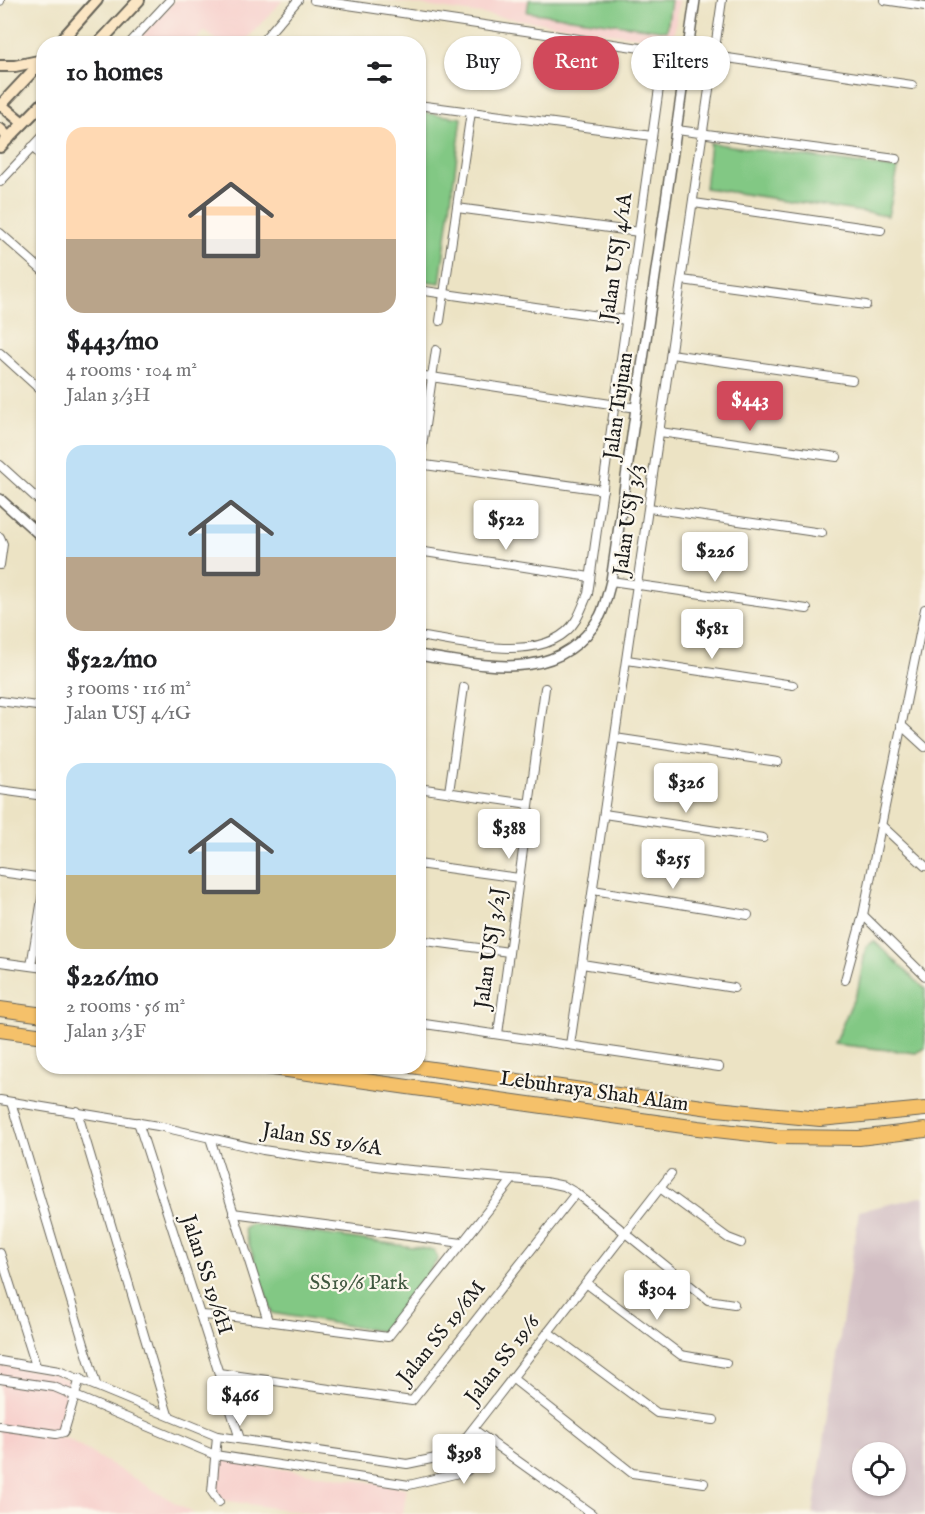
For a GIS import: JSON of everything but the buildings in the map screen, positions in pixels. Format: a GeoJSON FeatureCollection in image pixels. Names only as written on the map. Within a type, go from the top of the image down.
{"type":"FeatureCollection","features":[{"type":"Feature","properties":{"kind":"highway"},"geometry":{"type":"LineString","coordinates":[[0,1009],[36,1014]]}},
{"type":"Feature","properties":{"kind":"highway"},"geometry":{"type":"LineString","coordinates":[[0,1030],[36,1035]]}},
{"type":"Feature","properties":{"kind":"highway","name":"Lebuhraya Shah Alam"},"geometry":{"type":"LineString","coordinates":[[426,1068],[717,1110],[819,1119],[925,1109]]}},
{"type":"Feature","properties":{"kind":"highway","name":"Lebuhraya Shah Alam"},"geometry":{"type":"LineString","coordinates":[[316,1074],[698,1128],[778,1137],[859,1138],[925,1130]]}},
{"type":"Feature","properties":{"kind":"main road"},"geometry":{"type":"LineString","coordinates":[[65,36],[97,0]]}},
{"type":"Feature","properties":{"kind":"main road"},"geometry":{"type":"LineString","coordinates":[[105,36],[139,0]]}},
{"type":"Feature","properties":{"kind":"main road"},"geometry":{"type":"LineString","coordinates":[[0,66],[15,66],[36,62]]}},
{"type":"Feature","properties":{"kind":"main road"},"geometry":{"type":"LineString","coordinates":[[24,123],[0,105],[36,67]]}},
{"type":"Feature","properties":{"kind":"main road"},"geometry":{"type":"LineString","coordinates":[[0,147],[36,110]]}},
{"type":"Feature","properties":{"kind":"main road"},"geometry":{"type":"LineString","coordinates":[[0,129],[9,138]]}},
{"type":"Feature","properties":{"kind":"street"},"geometry":{"type":"LineString","coordinates":[[136,36],[170,0]]}},
{"type":"Feature","properties":{"kind":"street"},"geometry":{"type":"LineString","coordinates":[[267,36],[298,0]]}},
{"type":"Feature","properties":{"kind":"street"},"geometry":{"type":"LineString","coordinates":[[314,0],[631,47]]}},
{"type":"Feature","properties":{"kind":"street","name":"Jalan Tujuan"},"geometry":{"type":"LineString","coordinates":[[690,36],[695,0]]}},
{"type":"Feature","properties":{"kind":"street","name":"Jalan USJ 3/3"},"geometry":{"type":"LineString","coordinates":[[717,36],[722,0]]}},
{"type":"Feature","properties":{"kind":"street"},"geometry":{"type":"LineString","coordinates":[[884,0],[925,6]]}},
{"type":"Feature","properties":{"kind":"street"},"geometry":{"type":"LineString","coordinates":[[730,58],[912,85]]}},
{"type":"Feature","properties":{"kind":"street","name":"Jalan USJ 4/1A"},"geometry":{"type":"LineString","coordinates":[[426,637],[507,649],[538,646],[558,637],[576,621],[588,594],[659,90]]}},
{"type":"Feature","properties":{"kind":"street","name":"Jalan Tujuan"},"geometry":{"type":"LineString","coordinates":[[426,656],[495,666],[534,665],[564,654],[585,635],[600,615],[612,581],[683,90]]}},
{"type":"Feature","properties":{"kind":"street","name":"Jalan USJ 3/3"},"geometry":{"type":"LineString","coordinates":[[570,1045],[709,90]]}},
{"type":"Feature","properties":{"kind":"street"},"geometry":{"type":"LineString","coordinates":[[426,106],[652,136]]}},
{"type":"Feature","properties":{"kind":"street"},"geometry":{"type":"LineString","coordinates":[[440,321],[471,112]]}},
{"type":"Feature","properties":{"kind":"street"},"geometry":{"type":"LineString","coordinates":[[677,130],[896,159]]}},
{"type":"Feature","properties":{"kind":"street"},"geometry":{"type":"LineString","coordinates":[[0,182],[36,143]]}},
{"type":"Feature","properties":{"kind":"street"},"geometry":{"type":"LineString","coordinates":[[32,147],[36,151]]}},
{"type":"Feature","properties":{"kind":"street"},"geometry":{"type":"LineString","coordinates":[[693,203],[880,230]]}},
{"type":"Feature","properties":{"kind":"street"},"geometry":{"type":"LineString","coordinates":[[457,208],[639,232]]}},
{"type":"Feature","properties":{"kind":"street"},"geometry":{"type":"LineString","coordinates":[[0,232],[36,265]]}},
{"type":"Feature","properties":{"kind":"street"},"geometry":{"type":"LineString","coordinates":[[682,280],[866,305]]}},
{"type":"Feature","properties":{"kind":"street"},"geometry":{"type":"LineString","coordinates":[[426,291],[626,320]]}},
{"type":"Feature","properties":{"kind":"street"},"geometry":{"type":"LineString","coordinates":[[426,418],[436,350]]}},
{"type":"Feature","properties":{"kind":"street"},"geometry":{"type":"LineString","coordinates":[[0,353],[36,386]]}},
{"type":"Feature","properties":{"kind":"street"},"geometry":{"type":"LineString","coordinates":[[672,354],[852,380]]}},
{"type":"Feature","properties":{"kind":"street"},"geometry":{"type":"LineString","coordinates":[[426,376],[637,408]]}},
{"type":"Feature","properties":{"kind":"street"},"geometry":{"type":"LineString","coordinates":[[660,432],[837,457]]}},
{"type":"Feature","properties":{"kind":"street"},"geometry":{"type":"LineString","coordinates":[[0,465],[36,498]]}},
{"type":"Feature","properties":{"kind":"street"},"geometry":{"type":"LineString","coordinates":[[426,466],[603,490]]}},
{"type":"Feature","properties":{"kind":"street"},"geometry":{"type":"LineString","coordinates":[[0,499],[36,532]]}},
{"type":"Feature","properties":{"kind":"street"},"geometry":{"type":"LineString","coordinates":[[649,508],[822,533]]}},
{"type":"Feature","properties":{"kind":"street"},"geometry":{"type":"LineString","coordinates":[[0,537],[3,544],[0,565]]}},
{"type":"Feature","properties":{"kind":"street"},"geometry":{"type":"LineString","coordinates":[[426,552],[590,577]]}},
{"type":"Feature","properties":{"kind":"street"},"geometry":{"type":"LineString","coordinates":[[612,581],[807,609]]}},
{"type":"Feature","properties":{"kind":"street"},"geometry":{"type":"LineString","coordinates":[[845,980],[863,915],[925,609]]}},
{"type":"Feature","properties":{"kind":"street"},"geometry":{"type":"LineString","coordinates":[[627,660],[793,685]]}},
{"type":"Feature","properties":{"kind":"street"},"geometry":{"type":"LineString","coordinates":[[449,792],[464,687]]}},
{"type":"Feature","properties":{"kind":"street","name":"Jalan USJ 3/2J"},"geometry":{"type":"LineString","coordinates":[[498,1034],[545,688]]}},
{"type":"Feature","properties":{"kind":"street"},"geometry":{"type":"LineString","coordinates":[[0,701],[36,706]]}},
{"type":"Feature","properties":{"kind":"street"},"geometry":{"type":"LineString","coordinates":[[901,725],[925,747]]}},
{"type":"Feature","properties":{"kind":"street"},"geometry":{"type":"LineString","coordinates":[[615,738],[778,762]]}},
{"type":"Feature","properties":{"kind":"street"},"geometry":{"type":"LineString","coordinates":[[426,789],[530,804]]}},
{"type":"Feature","properties":{"kind":"street"},"geometry":{"type":"LineString","coordinates":[[0,790],[36,795]]}},
{"type":"Feature","properties":{"kind":"street"},"geometry":{"type":"LineString","coordinates":[[604,814],[763,838]]}},
{"type":"Feature","properties":{"kind":"street"},"geometry":{"type":"LineString","coordinates":[[881,825],[925,866]]}},
{"type":"Feature","properties":{"kind":"street"},"geometry":{"type":"LineString","coordinates":[[426,865],[519,878]]}},
{"type":"Feature","properties":{"kind":"street"},"geometry":{"type":"LineString","coordinates":[[0,872],[36,877]]}},
{"type":"Feature","properties":{"kind":"street"},"geometry":{"type":"LineString","coordinates":[[593,890],[748,915]]}},
{"type":"Feature","properties":{"kind":"street"},"geometry":{"type":"LineString","coordinates":[[863,915],[925,976]]}},
{"type":"Feature","properties":{"kind":"street"},"geometry":{"type":"LineString","coordinates":[[31,966],[36,936]]}},
{"type":"Feature","properties":{"kind":"street"},"geometry":{"type":"LineString","coordinates":[[426,940],[509,952]]}},
{"type":"Feature","properties":{"kind":"street"},"geometry":{"type":"LineString","coordinates":[[0,962],[36,967]]}},
{"type":"Feature","properties":{"kind":"street"},"geometry":{"type":"LineString","coordinates":[[582,964],[734,988]]}},
{"type":"Feature","properties":{"kind":"street"},"geometry":{"type":"LineString","coordinates":[[426,1024],[719,1067]]}},
{"type":"Feature","properties":{"kind":"street","name":"Jalan SS 19/6A"},"geometry":{"type":"LineString","coordinates":[[0,1100],[138,1122],[322,1159],[564,1186],[576,1193],[708,1300],[734,1304]]}},
{"type":"Feature","properties":{"kind":"street"},"geometry":{"type":"LineString","coordinates":[[11,1102],[96,1384]]}},
{"type":"Feature","properties":{"kind":"street"},"geometry":{"type":"LineString","coordinates":[[77,1111],[168,1415]]}},
{"type":"Feature","properties":{"kind":"street","name":"Jalan SS 19/6H"},"geometry":{"type":"LineString","coordinates":[[138,1122],[240,1439]]}},
{"type":"Feature","properties":{"kind":"street"},"geometry":{"type":"LineString","coordinates":[[210,1138],[268,1321]]}},
{"type":"Feature","properties":{"kind":"street","name":"Jalan SS 19/6"},"geometry":{"type":"LineString","coordinates":[[0,1361],[36,1366],[80,1378],[217,1436],[407,1464],[436,1458],[457,1449],[671,1174]]}},
{"type":"Feature","properties":{"kind":"street"},"geometry":{"type":"LineString","coordinates":[[200,1315],[268,1321],[388,1337],[512,1180]]}},
{"type":"Feature","properties":{"kind":"street"},"geometry":{"type":"LineString","coordinates":[[660,1188],[728,1239],[741,1243]]}},
{"type":"Feature","properties":{"kind":"street","name":"Jalan SS 19/6M"},"geometry":{"type":"LineString","coordinates":[[219,1374],[412,1401],[576,1193]]}},
{"type":"Feature","properties":{"kind":"street"},"geometry":{"type":"LineString","coordinates":[[233,1213],[462,1243]]}},
{"type":"Feature","properties":{"kind":"street"},"geometry":{"type":"LineString","coordinates":[[0,1253],[36,1366]]}},
{"type":"Feature","properties":{"kind":"street"},"geometry":{"type":"LineString","coordinates":[[586,1283],[681,1355],[726,1363]]}},
{"type":"Feature","properties":{"kind":"street"},"geometry":{"type":"LineString","coordinates":[[548,1332],[657,1413],[714,1420]]}},
{"type":"Feature","properties":{"kind":"street"},"geometry":{"type":"LineString","coordinates":[[0,1426],[56,1434],[64,1432],[80,1378]]}},
{"type":"Feature","properties":{"kind":"street"},"geometry":{"type":"LineString","coordinates":[[512,1378],[632,1473],[704,1483]]}},
{"type":"Feature","properties":{"kind":"street"},"geometry":{"type":"LineString","coordinates":[[0,1379],[54,1387],[215,1455],[410,1485],[467,1471],[491,1441]]}},
{"type":"Feature","properties":{"kind":"street"},"geometry":{"type":"LineString","coordinates":[[472,1429],[592,1514]]}},
{"type":"Feature","properties":{"kind":"street"},"geometry":{"type":"LineString","coordinates":[[217,1436],[212,1492],[219,1502]]}},
{"type":"Feature","properties":{"kind":"shaded area"},"geometry":{"type":"Polygon","coordinates":[[[175,0],[283,0],[250,36],[211,36],[205,31],[200,36],[141,36],[175,0]]]}},
{"type":"Feature","properties":{"kind":"shaded area"},"geometry":{"type":"Polygon","coordinates":[[[385,0],[679,0],[674,36],[632,36],[385,0]]]}},
{"type":"Feature","properties":{"kind":"shaded area"},"geometry":{"type":"Polygon","coordinates":[[[925,1196],[925,1514],[813,1514],[859,1211],[925,1196]]]}},
{"type":"Feature","properties":{"kind":"shaded area"},"geometry":{"type":"Polygon","coordinates":[[[0,1365],[53,1373],[69,1381],[56,1437],[68,1439],[194,1514],[0,1514],[0,1365]]]}},
{"type":"Feature","properties":{"kind":"shaded area"},"geometry":{"type":"Polygon","coordinates":[[[218,1459],[407,1488],[403,1514],[313,1514],[222,1500],[216,1491],[218,1459]]]}},
{"type":"Feature","properties":{"kind":"green space"},"geometry":{"type":"Polygon","coordinates":[[[529,0],[671,0],[667,31],[527,12],[529,0]]]}},
{"type":"Feature","properties":{"kind":"green space"},"geometry":{"type":"Polygon","coordinates":[[[426,113],[462,118],[440,283],[426,281],[426,113]]]}},
{"type":"Feature","properties":{"kind":"green space"},"geometry":{"type":"Polygon","coordinates":[[[710,143],[898,169],[888,216],[705,188],[710,143]]]}},
{"type":"Feature","properties":{"kind":"green space"},"geometry":{"type":"Polygon","coordinates":[[[874,941],[925,989],[925,1048],[916,1053],[834,1044],[858,989],[866,947],[874,941]]]}},
{"type":"Feature","properties":{"kind":"green space","name":"SS19/6 Park"},"geometry":{"type":"Polygon","coordinates":[[[251,1224],[434,1250],[438,1259],[385,1332],[272,1313],[244,1229],[251,1224]]]}}]}
